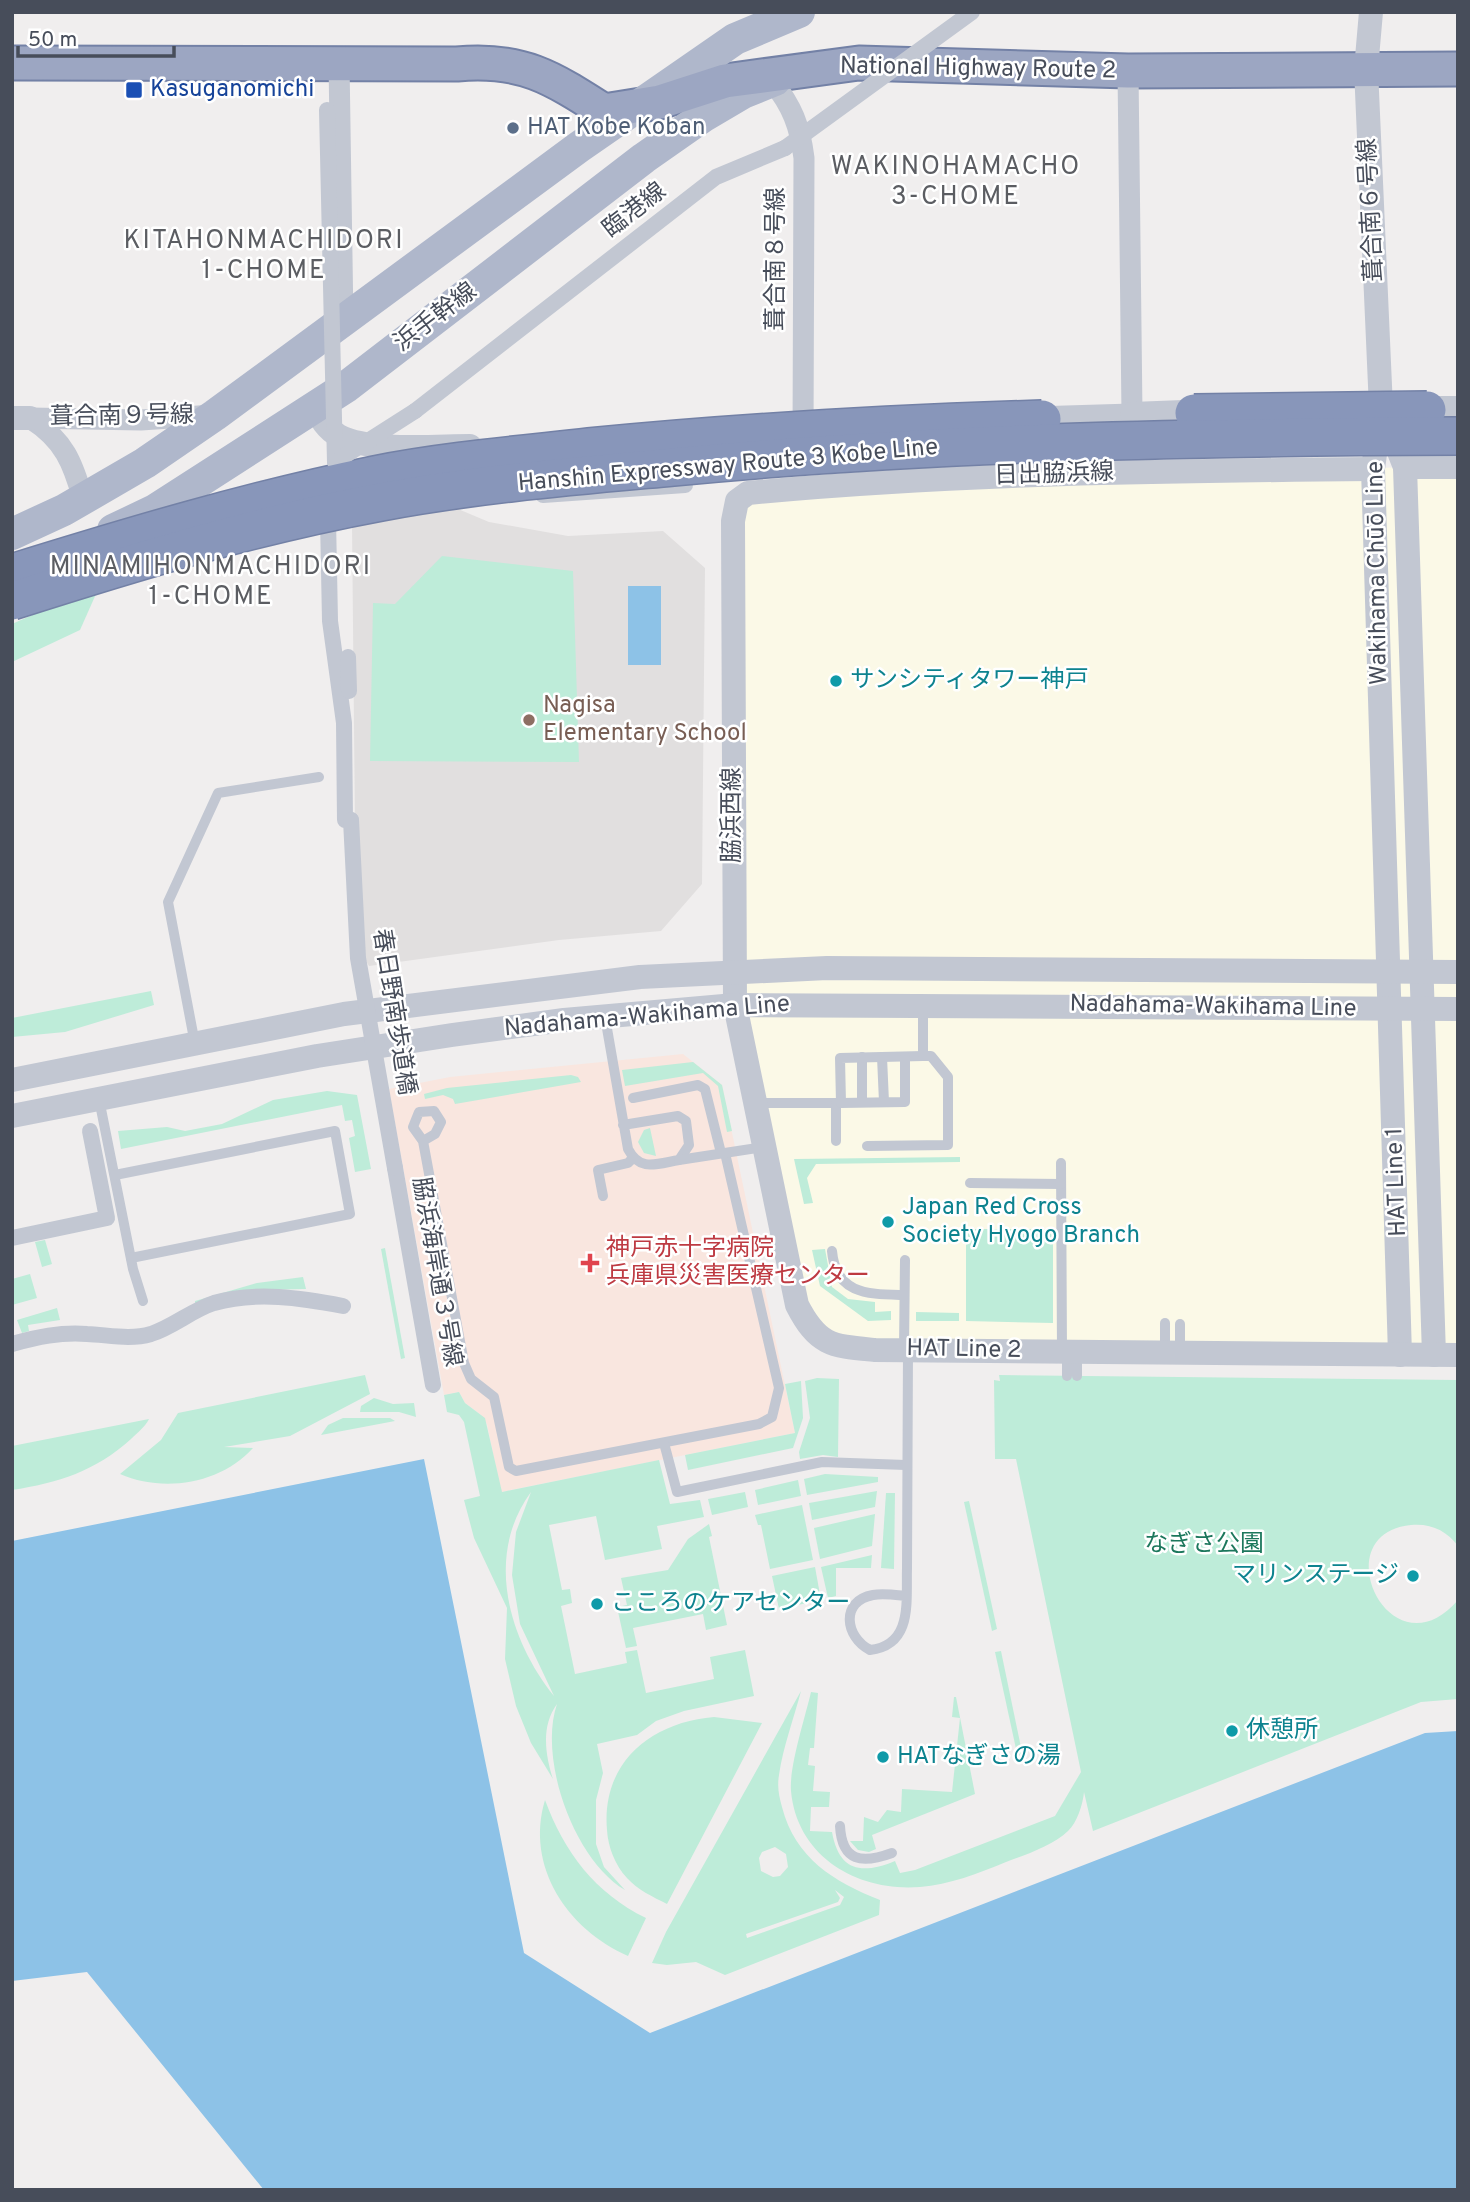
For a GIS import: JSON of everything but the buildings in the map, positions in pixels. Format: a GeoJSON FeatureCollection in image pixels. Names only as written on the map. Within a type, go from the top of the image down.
{"type":"FeatureCollection","features":[{"type":"Feature","properties":{"kind":"highway","name":"National Highway Route 2"},"geometry":{"type":"LineString","coordinates":[[12,63],[457,64],[493,61],[529,69],[571,90],[604,111],[636,108],[725,81],[859,63],[1128,71],[1458,69]]}},
{"type":"Feature","properties":{"kind":"highway","name":"Hanshin Expressway Route 3 Kobe Line"},"geometry":{"type":"LineString","coordinates":[[12,573],[262,500],[376,475],[517,454],[662,440],[895,424],[1249,412],[1458,409]]}},
{"type":"Feature","properties":{"kind":"highway","name":"Hanshin Expressway Route 3 Kobe Line"},"geometry":{"type":"LineString","coordinates":[[12,601],[114,568],[286,521],[450,490],[519,482],[745,460],[918,449],[1188,439],[1458,436]]}},
{"type":"Feature","properties":{"kind":"main road"},"geometry":{"type":"LineString","coordinates":[[12,534],[83,499],[145,463],[215,415],[579,147],[735,39],[799,12]]}},
{"type":"Feature","properties":{"kind":"main road","name":"浜手幹線"},"geometry":{"type":"LineString","coordinates":[[12,582],[155,510],[315,407],[359,377],[643,158],[704,116],[743,93],[772,82],[859,63]]}},
{"type":"Feature","properties":{"kind":"street","name":"臨港線"},"geometry":{"type":"LineString","coordinates":[[335,462],[415,411],[716,177],[785,148],[972,12]]}},
{"type":"Feature","properties":{"kind":"street","name":"葺合南６号線"},"geometry":{"type":"LineString","coordinates":[[1371,12],[1366,69],[1381,408]]}},
{"type":"Feature","properties":{"kind":"street"},"geometry":{"type":"LineString","coordinates":[[339,62],[343,321]]}},
{"type":"Feature","properties":{"kind":"street"},"geometry":{"type":"LineString","coordinates":[[1128,71],[1132,414]]}},
{"type":"Feature","properties":{"kind":"street","name":"葺合南８号線"},"geometry":{"type":"LineString","coordinates":[[772,82],[791,105],[801,130],[804,158],[803,445]]}},
{"type":"Feature","properties":{"kind":"street"},"geometry":{"type":"LineString","coordinates":[[571,90],[585,108],[589,128],[579,147]]}},
{"type":"Feature","properties":{"kind":"street"},"geometry":{"type":"LineString","coordinates":[[327,110],[336,517]]}},
{"type":"Feature","properties":{"kind":"street"},"geometry":{"type":"LineString","coordinates":[[315,407],[324,425],[340,437],[390,445],[586,448],[803,445],[1114,428],[1132,414],[1381,408],[1458,409]]}},
{"type":"Feature","properties":{"kind":"street","name":"Wakihama Chūō Line"},"geometry":{"type":"LineString","coordinates":[[1381,408],[1405,467],[1421,1009]]}},
{"type":"Feature","properties":{"kind":"street","name":"Wakihama Chūō Line"},"geometry":{"type":"LineString","coordinates":[[1381,408],[1373,469],[1391,1009]]}},
{"type":"Feature","properties":{"kind":"street","name":"葺合南９号線"},"geometry":{"type":"LineString","coordinates":[[21,418],[141,419],[215,415]]}},
{"type":"Feature","properties":{"kind":"street","name":"葺合南９号線"},"geometry":{"type":"LineString","coordinates":[[21,418],[53,433],[74,467],[83,499]]}},
{"type":"Feature","properties":{"kind":"street"},"geometry":{"type":"LineString","coordinates":[[1405,467],[1458,467]]}},
{"type":"Feature","properties":{"kind":"street","name":"日出脇浜線"},"geometry":{"type":"LineString","coordinates":[[737,500],[748,493],[892,481],[1083,472],[1373,469]]}},
{"type":"Feature","properties":{"kind":"street"},"geometry":{"type":"LineString","coordinates":[[348,657],[351,820],[345,820],[344,723],[330,621],[328,519],[498,495],[567,496],[685,485]]}},
{"type":"Feature","properties":{"kind":"street","name":"脇浜西線"},"geometry":{"type":"LineString","coordinates":[[735,1005],[733,521],[737,500]]}},
{"type":"Feature","properties":{"kind":"street","name":"春日野南歩道橋"},"geometry":{"type":"LineString","coordinates":[[351,820],[358,958],[395,1168]]}},
{"type":"Feature","properties":{"kind":"street","name":"Nadahama-Wakihama Line"},"geometry":{"type":"LineString","coordinates":[[12,1080],[344,1014],[537,988],[734,972],[827,968],[1458,972]]}},
{"type":"Feature","properties":{"kind":"street","name":"Nadahama-Wakihama Line"},"geometry":{"type":"LineString","coordinates":[[12,1116],[317,1056],[452,1035],[735,1005],[1458,1009]]}},
{"type":"Feature","properties":{"kind":"street","name":"HAT Line 2"},"geometry":{"type":"LineString","coordinates":[[735,1005],[797,1305],[809,1328],[835,1346],[1070,1361],[1173,1352],[1446,1355]]}},
{"type":"Feature","properties":{"kind":"street","name":"HAT Line 1"},"geometry":{"type":"LineString","coordinates":[[1391,1009],[1400,1355]]}},
{"type":"Feature","properties":{"kind":"street","name":"HAT Line 1"},"geometry":{"type":"LineString","coordinates":[[1421,1009],[1446,1355]]}},
{"type":"Feature","properties":{"kind":"street"},"geometry":{"type":"LineString","coordinates":[[12,1238],[107,1218],[90,1131]]}},
{"type":"Feature","properties":{"kind":"street","name":"脇浜海岸通３号線"},"geometry":{"type":"LineString","coordinates":[[395,1168],[433,1385]]}},
{"type":"Feature","properties":{"kind":"street"},"geometry":{"type":"LineString","coordinates":[[12,1344],[47,1334],[87,1334],[122,1338],[152,1334],[214,1303],[251,1297],[317,1301],[343,1306]]}},
{"type":"Feature","properties":{"kind":"lane"},"geometry":{"type":"LineString","coordinates":[[195,1044],[168,902],[184,865],[218,793],[319,777]]}},
{"type":"Feature","properties":{"kind":"lane"},"geometry":{"type":"LineString","coordinates":[[923,1005],[923,1056]]}},
{"type":"Feature","properties":{"kind":"lane"},"geometry":{"type":"LineString","coordinates":[[605,1017],[623,1125],[633,1158],[648,1166],[764,1146]]}},
{"type":"Feature","properties":{"kind":"lane"},"geometry":{"type":"LineString","coordinates":[[882,1056],[884,1102]]}},
{"type":"Feature","properties":{"kind":"lane"},"geometry":{"type":"LineString","coordinates":[[836,1141],[841,1058],[931,1056],[948,1077],[948,1145],[867,1146]]}},
{"type":"Feature","properties":{"kind":"lane"},"geometry":{"type":"LineString","coordinates":[[862,1057],[862,1102]]}},
{"type":"Feature","properties":{"kind":"lane"},"geometry":{"type":"LineString","coordinates":[[755,1103],[905,1101],[905,1057]]}},
{"type":"Feature","properties":{"kind":"lane"},"geometry":{"type":"LineString","coordinates":[[423,1141],[464,1363],[471,1379],[494,1397],[509,1467],[516,1471],[759,1424],[772,1418],[777,1408],[779,1388],[705,1089],[698,1085],[633,1098]]}},
{"type":"Feature","properties":{"kind":"lane"},"geometry":{"type":"LineString","coordinates":[[99,1099],[131,1258],[143,1301]]}},
{"type":"Feature","properties":{"kind":"lane"},"geometry":{"type":"LineString","coordinates":[[623,1125],[678,1116],[685,1121],[689,1144],[695,1150],[720,1154]]}},
{"type":"Feature","properties":{"kind":"lane"},"geometry":{"type":"LineString","coordinates":[[115,1175],[335,1131],[350,1214],[131,1258]]}},
{"type":"Feature","properties":{"kind":"lane"},"geometry":{"type":"LineString","coordinates":[[679,1160],[689,1144]]}},
{"type":"Feature","properties":{"kind":"lane"},"geometry":{"type":"LineString","coordinates":[[603,1196],[598,1171],[628,1163],[633,1158]]}},
{"type":"Feature","properties":{"kind":"lane"},"geometry":{"type":"LineString","coordinates":[[1061,1163],[1070,1361]]}},
{"type":"Feature","properties":{"kind":"lane"},"geometry":{"type":"LineString","coordinates":[[970,1183],[1061,1184]]}},
{"type":"Feature","properties":{"kind":"lane"},"geometry":{"type":"LineString","coordinates":[[832,1251],[836,1272],[852,1288],[877,1294],[904,1295]]}},
{"type":"Feature","properties":{"kind":"lane"},"geometry":{"type":"LineString","coordinates":[[905,1260],[906,1596],[902,1630],[894,1642],[870,1650],[859,1644],[852,1635],[848,1622],[852,1608],[861,1599],[874,1594],[906,1596]]}},
{"type":"Feature","properties":{"kind":"lane"},"geometry":{"type":"LineString","coordinates":[[1165,1324],[1173,1352]]}},
{"type":"Feature","properties":{"kind":"lane"},"geometry":{"type":"LineString","coordinates":[[1173,1352],[1180,1324]]}},
{"type":"Feature","properties":{"kind":"lane"},"geometry":{"type":"LineString","coordinates":[[664,1443],[677,1492],[822,1462],[906,1465]]}},
{"type":"Feature","properties":{"kind":"lane"},"geometry":{"type":"LineString","coordinates":[[906,1488],[918,1488]]}},
{"type":"Feature","properties":{"kind":"lane"},"geometry":{"type":"LineString","coordinates":[[840,1826],[841,1841],[852,1857],[865,1860],[892,1853]]}},
{"type":"Feature","properties":{"kind":"shaded area"},"geometry":{"type":"Polygon","coordinates":[[[1458,467],[1458,1355],[908,1349],[809,1328],[735,1005],[733,521],[748,493],[1458,467]]]}},
{"type":"Feature","properties":{"kind":"shaded area","name":"Nagisa Elementary School"},"geometry":{"type":"Polygon","coordinates":[[[458,509],[489,522],[568,536],[663,531],[705,568],[702,884],[661,931],[559,940],[369,966],[365,959],[355,826],[352,524],[458,509]]]}},
{"type":"Feature","properties":{"kind":"shaded area","name":"神戸赤十字病院 兵庫県災害医療センター"},"geometry":{"type":"Polygon","coordinates":[[[683,1054],[722,1085],[795,1433],[501,1492],[487,1424],[480,1414],[465,1403],[459,1392],[444,1395],[389,1089],[450,1077],[683,1054]]]}},
{"type":"Feature","properties":{"kind":"green space"},"geometry":{"type":"Polygon","coordinates":[[[442,556],[573,571],[579,762],[370,761],[373,603],[395,604],[442,556]]]}},
{"type":"Feature","properties":{"kind":"green space"},"geometry":{"type":"Polygon","coordinates":[[[100,585],[80,630],[12,662],[12,624],[100,585]]]}},
{"type":"Feature","properties":{"kind":"green space"},"geometry":{"type":"Polygon","coordinates":[[[151,991],[154,1005],[65,1032],[12,1037],[12,1018],[151,991]]]}},
{"type":"Feature","properties":{"kind":"green space"},"geometry":{"type":"Polygon","coordinates":[[[693,1062],[722,1085],[732,1131],[727,1132],[718,1086],[703,1073],[625,1086],[622,1070],[693,1062]]]}},
{"type":"Feature","properties":{"kind":"green space"},"geometry":{"type":"Polygon","coordinates":[[[571,1075],[578,1077],[581,1082],[455,1104],[453,1099],[443,1095],[425,1099],[424,1094],[447,1088],[571,1075]]]}},
{"type":"Feature","properties":{"kind":"green space"},"geometry":{"type":"Polygon","coordinates":[[[327,1091],[357,1095],[371,1169],[355,1172],[349,1138],[355,1136],[352,1120],[345,1121],[342,1105],[121,1149],[118,1131],[167,1127],[185,1131],[222,1124],[273,1100],[327,1091]]]}},
{"type":"Feature","properties":{"kind":"green space"},"geometry":{"type":"Polygon","coordinates":[[[650,1128],[656,1156],[644,1153],[638,1142],[644,1130],[650,1128]]]}},
{"type":"Feature","properties":{"kind":"green space"},"geometry":{"type":"Polygon","coordinates":[[[960,1157],[960,1162],[816,1164],[807,1178],[813,1203],[804,1204],[794,1159],[960,1157]]]}},
{"type":"Feature","properties":{"kind":"green space"},"geometry":{"type":"Polygon","coordinates":[[[966,1229],[1053,1229],[1053,1323],[966,1321],[966,1229]]]}},
{"type":"Feature","properties":{"kind":"green space"},"geometry":{"type":"Polygon","coordinates":[[[45,1240],[52,1264],[42,1267],[35,1242],[45,1240]]]}},
{"type":"Feature","properties":{"kind":"green space"},"geometry":{"type":"Polygon","coordinates":[[[385,1248],[405,1358],[401,1359],[381,1249],[385,1248]]]}},
{"type":"Feature","properties":{"kind":"green space"},"geometry":{"type":"Polygon","coordinates":[[[825,1249],[832,1287],[848,1299],[875,1302],[875,1312],[891,1311],[891,1320],[868,1321],[820,1286],[812,1250],[825,1249]]]}},
{"type":"Feature","properties":{"kind":"green space"},"geometry":{"type":"Polygon","coordinates":[[[30,1274],[37,1298],[12,1305],[12,1279],[30,1274]]]}},
{"type":"Feature","properties":{"kind":"green space"},"geometry":{"type":"Polygon","coordinates":[[[303,1277],[306,1289],[257,1290],[195,1304],[195,1301],[257,1283],[303,1277]]]}},
{"type":"Feature","properties":{"kind":"green space"},"geometry":{"type":"Polygon","coordinates":[[[57,1308],[60,1320],[28,1325],[29,1331],[22,1333],[17,1320],[57,1308]]]}},
{"type":"Feature","properties":{"kind":"green space"},"geometry":{"type":"Polygon","coordinates":[[[916,1312],[959,1313],[959,1321],[916,1321],[916,1312]]]}},
{"type":"Feature","properties":{"kind":"green space"},"geometry":{"type":"Polygon","coordinates":[[[365,1375],[370,1394],[290,1436],[224,1447],[253,1448],[225,1470],[208,1477],[173,1484],[137,1480],[120,1474],[161,1440],[178,1413],[365,1375]]]}},
{"type":"Feature","properties":{"kind":"green space","name":"なぎさ公園"},"geometry":{"type":"Polygon","coordinates":[[[999,1375],[1458,1380],[1458,1546],[1438,1529],[1411,1525],[1385,1534],[1371,1551],[1369,1573],[1376,1595],[1390,1613],[1410,1622],[1433,1620],[1458,1600],[1458,1699],[1421,1702],[1093,1831],[1084,1792],[1077,1818],[1062,1836],[1030,1853],[953,1881],[931,1886],[897,1887],[854,1876],[834,1866],[818,1852],[805,1835],[796,1814],[791,1791],[795,1756],[811,1692],[818,1693],[814,1748],[810,1748],[808,1765],[815,1766],[813,1791],[830,1792],[829,1807],[811,1807],[810,1831],[832,1832],[840,1855],[853,1866],[872,1868],[895,1861],[900,1873],[915,1870],[1055,1816],[1081,1772],[1016,1459],[995,1459],[994,1380],[1000,1381],[999,1375]]]}},
{"type":"Feature","properties":{"kind":"green space"},"geometry":{"type":"Polygon","coordinates":[[[817,1378],[839,1379],[838,1457],[823,1455],[800,1459],[799,1452],[810,1418],[805,1381],[817,1378]]]}},
{"type":"Feature","properties":{"kind":"green space"},"geometry":{"type":"Polygon","coordinates":[[[801,1381],[803,1418],[793,1448],[688,1470],[685,1455],[795,1433],[785,1384],[801,1381]]]}},
{"type":"Feature","properties":{"kind":"green space"},"geometry":{"type":"Polygon","coordinates":[[[459,1392],[465,1403],[485,1418],[502,1492],[659,1460],[670,1504],[700,1500],[704,1517],[657,1526],[662,1549],[605,1560],[596,1516],[549,1525],[562,1590],[570,1589],[572,1603],[561,1606],[575,1674],[627,1663],[625,1652],[637,1650],[646,1693],[714,1679],[710,1657],[745,1650],[754,1696],[684,1711],[656,1721],[637,1735],[597,1744],[603,1773],[596,1800],[596,1844],[604,1867],[625,1890],[607,1876],[590,1856],[565,1806],[552,1752],[552,1727],[557,1704],[548,1721],[546,1740],[553,1779],[531,1743],[516,1706],[505,1659],[507,1608],[474,1538],[464,1500],[480,1496],[464,1422],[459,1415],[447,1412],[444,1395],[459,1392]],[[531,1492],[517,1517],[508,1543],[508,1597],[525,1650],[554,1696],[520,1624],[512,1575],[516,1532],[531,1492]]]}},
{"type":"Feature","properties":{"kind":"green space"},"geometry":{"type":"Polygon","coordinates":[[[374,1398],[393,1404],[414,1403],[416,1417],[399,1412],[360,1412],[361,1406],[374,1398]]]}},
{"type":"Feature","properties":{"kind":"green space"},"geometry":{"type":"Polygon","coordinates":[[[343,1418],[390,1418],[395,1421],[321,1435],[328,1425],[343,1418]]]}},
{"type":"Feature","properties":{"kind":"green space"},"geometry":{"type":"Polygon","coordinates":[[[149,1419],[141,1430],[118,1450],[90,1467],[45,1484],[12,1490],[12,1446],[149,1419]]]}},
{"type":"Feature","properties":{"kind":"green space"},"geometry":{"type":"Polygon","coordinates":[[[825,1474],[878,1477],[878,1482],[807,1495],[804,1479],[825,1474]]]}},
{"type":"Feature","properties":{"kind":"green space"},"geometry":{"type":"Polygon","coordinates":[[[798,1480],[801,1496],[758,1505],[755,1490],[798,1480]]]}},
{"type":"Feature","properties":{"kind":"green space"},"geometry":{"type":"Polygon","coordinates":[[[877,1491],[875,1507],[812,1520],[809,1503],[877,1491]]]}},
{"type":"Feature","properties":{"kind":"green space"},"geometry":{"type":"Polygon","coordinates":[[[745,1492],[748,1507],[712,1515],[708,1499],[745,1492]]]}},
{"type":"Feature","properties":{"kind":"green space"},"geometry":{"type":"Polygon","coordinates":[[[886,1493],[895,1493],[894,1569],[881,1568],[886,1493]]]}},
{"type":"Feature","properties":{"kind":"green space"},"geometry":{"type":"Polygon","coordinates":[[[969,1501],[997,1629],[992,1631],[964,1502],[969,1501]]]}},
{"type":"Feature","properties":{"kind":"green space"},"geometry":{"type":"Polygon","coordinates":[[[802,1505],[813,1560],[770,1569],[761,1525],[758,1525],[755,1515],[802,1505]]]}},
{"type":"Feature","properties":{"kind":"green space"},"geometry":{"type":"Polygon","coordinates":[[[875,1514],[872,1546],[820,1559],[814,1528],[875,1514]]]}},
{"type":"Feature","properties":{"kind":"green space"},"geometry":{"type":"Polygon","coordinates":[[[709,1524],[712,1536],[709,1537],[727,1625],[706,1630],[703,1614],[633,1628],[637,1646],[626,1648],[617,1607],[627,1605],[621,1578],[668,1570],[688,1539],[709,1524]]]}},
{"type":"Feature","properties":{"kind":"green space"},"geometry":{"type":"Polygon","coordinates":[[[872,1555],[871,1568],[836,1568],[836,1596],[828,1598],[821,1567],[872,1555]]]}},
{"type":"Feature","properties":{"kind":"green space"},"geometry":{"type":"Polygon","coordinates":[[[815,1567],[821,1600],[779,1609],[772,1576],[815,1567]]]}},
{"type":"Feature","properties":{"kind":"green space"},"geometry":{"type":"Polygon","coordinates":[[[1001,1651],[1023,1757],[1018,1758],[995,1652],[1001,1651]]]}},
{"type":"Feature","properties":{"kind":"green space"},"geometry":{"type":"Polygon","coordinates":[[[801,1691],[778,1779],[780,1799],[788,1825],[796,1841],[819,1866],[847,1885],[880,1900],[879,1915],[725,1975],[696,1962],[667,1965],[652,1963],[666,1932],[801,1691]],[[775,1847],[762,1852],[759,1858],[761,1871],[773,1877],[780,1876],[788,1867],[786,1854],[775,1847]],[[835,1890],[840,1898],[838,1902],[746,1934],[747,1938],[840,1905],[844,1897],[835,1890]]]}},
{"type":"Feature","properties":{"kind":"green space"},"geometry":{"type":"Polygon","coordinates":[[[956,1697],[975,1794],[872,1835],[876,1849],[869,1852],[858,1850],[850,1841],[863,1841],[864,1817],[878,1822],[887,1810],[901,1812],[902,1789],[952,1792],[960,1718],[952,1717],[956,1697]]]}},
{"type":"Feature","properties":{"kind":"green space"},"geometry":{"type":"Polygon","coordinates":[[[714,1717],[762,1723],[667,1904],[631,1882],[613,1856],[607,1830],[607,1806],[612,1784],[635,1750],[651,1737],[670,1727],[714,1717]]]}},
{"type":"Feature","properties":{"kind":"green space"},"geometry":{"type":"Polygon","coordinates":[[[545,1800],[562,1837],[584,1869],[611,1896],[646,1918],[628,1956],[586,1930],[556,1893],[546,1871],[541,1848],[540,1825],[545,1800]]]}},
{"type":"Feature","properties":{"kind":"water"},"geometry":{"type":"Polygon","coordinates":[[[628,586],[661,586],[661,665],[628,665],[628,586]]]}},
{"type":"Feature","properties":{"kind":"water"},"geometry":{"type":"Polygon","coordinates":[[[424,1459],[524,1953],[650,2033],[1425,1733],[1458,1731],[1458,2190],[264,2190],[87,1972],[12,1981],[12,1541],[424,1459]]]}},
{"type":"Feature","properties":{"kind":"place","name":"Kasuganomichi"},"geometry":{"type":"Point","coordinates":[134,90]}},
{"type":"Feature","properties":{"kind":"place","name":"HAT Kobe Koban"},"geometry":{"type":"Point","coordinates":[513,128]}},
{"type":"Feature","properties":{"kind":"place","name":"サンシティタワー神戸"},"geometry":{"type":"Point","coordinates":[836,681]}},
{"type":"Feature","properties":{"kind":"place","name":"Nagisa Elementary School"},"geometry":{"type":"Point","coordinates":[529,720]}},
{"type":"Feature","properties":{"kind":"place","name":"Japan Red Cross Society Hyogo Branch"},"geometry":{"type":"Point","coordinates":[888,1222]}},
{"type":"Feature","properties":{"kind":"place","name":"神戸赤十字病院 兵庫県災害医療センター"},"geometry":{"type":"Point","coordinates":[590,1263]}},
{"type":"Feature","properties":{"kind":"place","name":"マリンステージ"},"geometry":{"type":"Point","coordinates":[1413,1576]}},
{"type":"Feature","properties":{"kind":"place","name":"こころのケアセンター"},"geometry":{"type":"Point","coordinates":[597,1604]}},
{"type":"Feature","properties":{"kind":"place","name":"休憩所"},"geometry":{"type":"Point","coordinates":[1232,1731]}},
{"type":"Feature","properties":{"kind":"place","name":"HATなぎさの湯"},"geometry":{"type":"Point","coordinates":[883,1757]}},
{"type":"Feature","properties":{"kind":"district","name":"WAKINOHAMACHO 3-CHOME"},"geometry":{"type":"Point","coordinates":[956,182]}},
{"type":"Feature","properties":{"kind":"district","name":"KITAHONMACHIDORI 1-CHOME"},"geometry":{"type":"Point","coordinates":[264,256]}},
{"type":"Feature","properties":{"kind":"district","name":"MINAMIHONMACHIDORI 1-CHOME"},"geometry":{"type":"Point","coordinates":[211,582]}}]}
